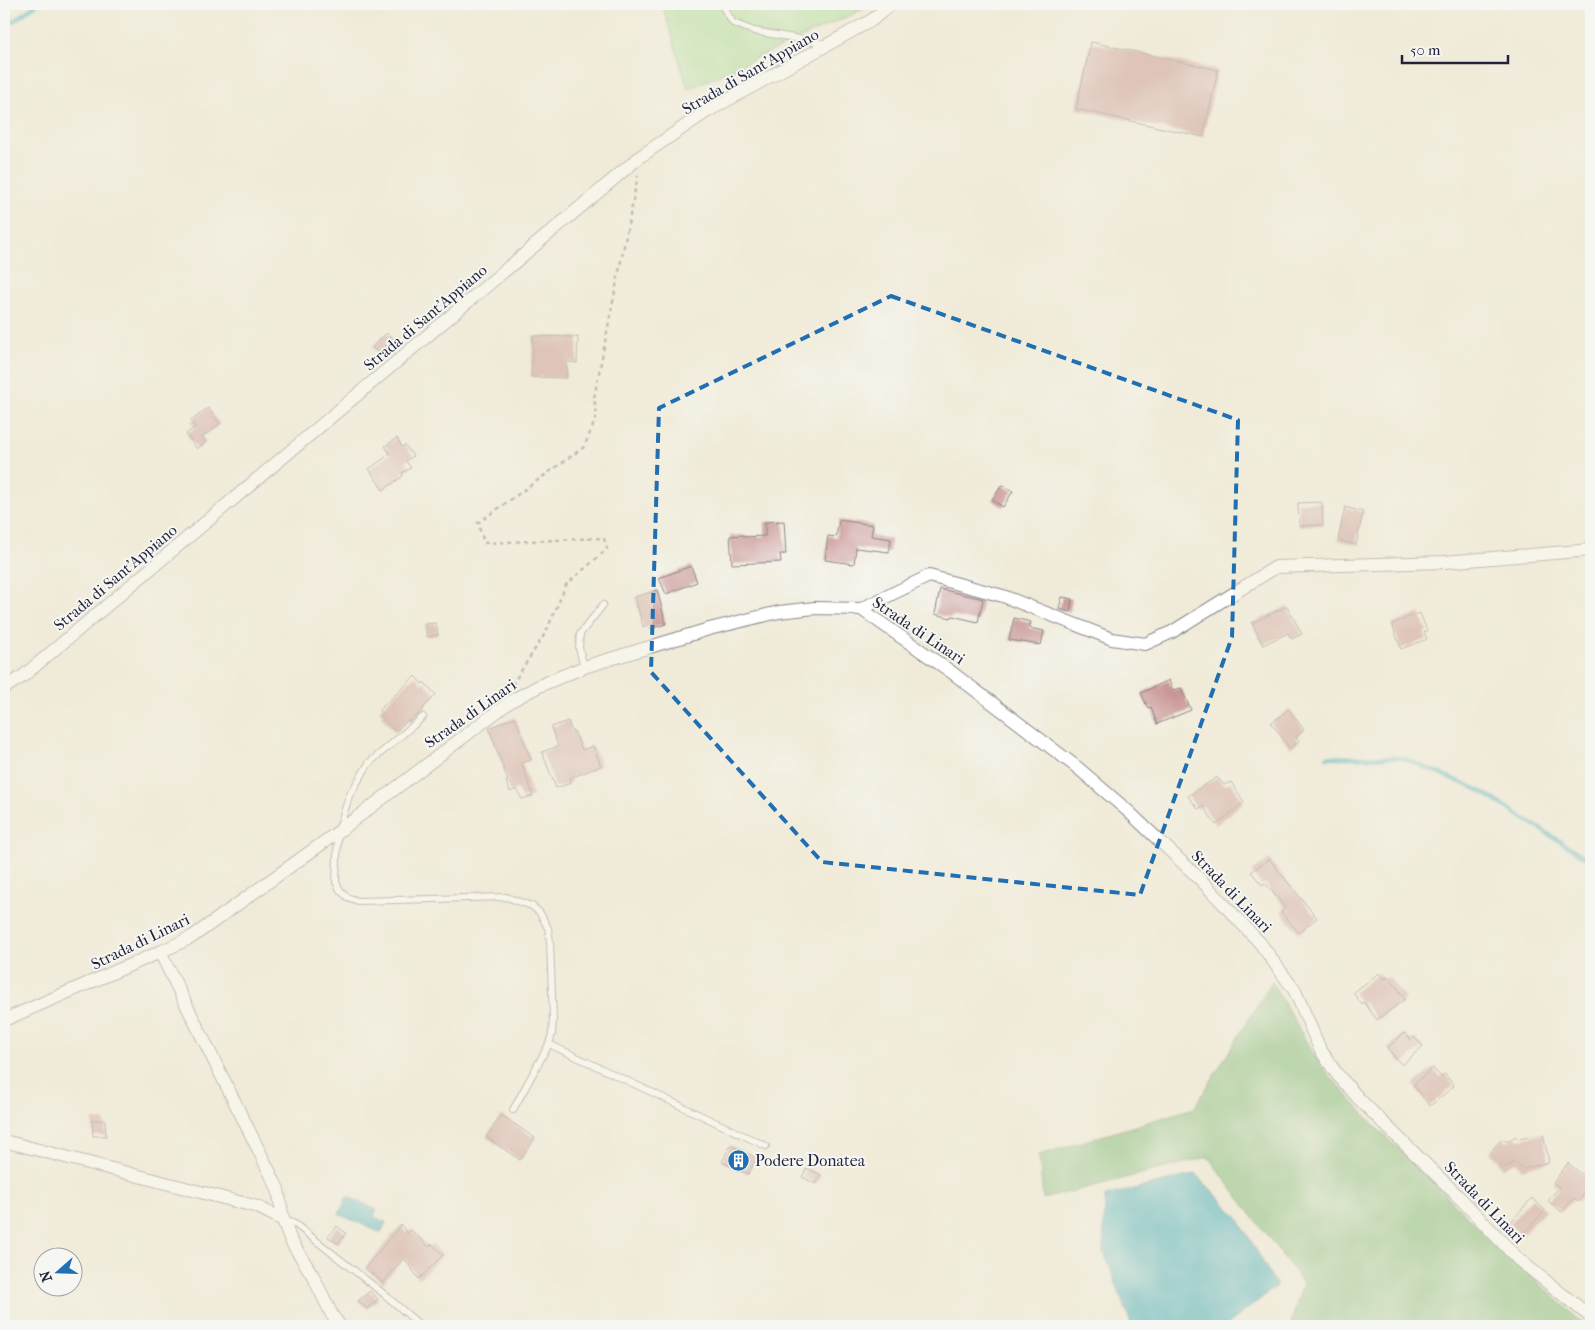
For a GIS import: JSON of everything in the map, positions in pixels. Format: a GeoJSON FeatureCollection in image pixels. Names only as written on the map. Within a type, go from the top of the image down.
{"type":"FeatureCollection","features":[{"type":"Feature","properties":{"kind":"street","name":"Strada di Sant'Appiano"},"geometry":{"type":"LineString","coordinates":[[4,688],[22,677],[642,156],[706,112],[872,20],[892,4]]}},
{"type":"Feature","properties":{"kind":"street"},"geometry":{"type":"LineString","coordinates":[[861,609],[929,576],[1003,596],[1112,638],[1145,644],[1172,632],[1276,567],[1444,562],[1591,550]]}},
{"type":"Feature","properties":{"kind":"street","name":"Strada di Linari"},"geometry":{"type":"LineString","coordinates":[[4,1020],[192,937],[338,832],[511,701],[539,686],[584,667],[710,629],[779,612],[815,608],[861,609],[950,671],[1078,768],[1129,812],[1202,881],[1260,943],[1295,991],[1320,1049],[1336,1073],[1359,1099],[1459,1197],[1519,1260],[1591,1318]]}},
{"type":"Feature","properties":{"kind":"street"},"geometry":{"type":"LineString","coordinates":[[160,952],[278,1189],[284,1220],[291,1241],[313,1276],[332,1315],[340,1326]]}},
{"type":"Feature","properties":{"kind":"street"},"geometry":{"type":"LineString","coordinates":[[4,1141],[258,1207],[284,1220]]}},
{"type":"Feature","properties":{"kind":"lane"},"geometry":{"type":"LineString","coordinates":[[724,4],[723,7],[733,23],[754,31],[829,44]]}},
{"type":"Feature","properties":{"kind":"lane"},"geometry":{"type":"LineString","coordinates":[[584,667],[579,648],[580,634],[603,605]]}},
{"type":"Feature","properties":{"kind":"lane"},"geometry":{"type":"LineString","coordinates":[[423,717],[369,763],[349,796],[338,832],[336,882],[340,890],[347,897],[358,901],[506,897],[532,906],[540,913],[548,928],[550,942],[552,1034],[549,1044],[513,1110]]}},
{"type":"Feature","properties":{"kind":"lane"},"geometry":{"type":"LineString","coordinates":[[549,1044],[766,1146]]}},
{"type":"Feature","properties":{"kind":"lane"},"geometry":{"type":"LineString","coordinates":[[284,1220],[295,1224],[384,1294],[421,1326]]}},
{"type":"Feature","properties":{"kind":"path"},"geometry":{"type":"LineString","coordinates":[[511,701],[512,685],[546,632],[566,585],[606,549],[604,538],[484,543],[478,523],[584,447],[597,416],[594,398],[642,156]]}},
{"type":"Feature","properties":{"kind":"highlighted area"},"geometry":{"type":"Polygon","coordinates":[[[891,296],[1238,420],[1232,637],[1140,895],[822,862],[651,672],[659,408],[891,296]]]}},
{"type":"Feature","properties":{"kind":"green space"},"geometry":{"type":"Polygon","coordinates":[[[662,4],[864,4],[866,8],[688,89],[662,4]]]}},
{"type":"Feature","properties":{"kind":"green space"},"geometry":{"type":"Polygon","coordinates":[[[1272,982],[1320,1065],[1376,1127],[1471,1220],[1586,1326],[1290,1326],[1303,1283],[1208,1157],[1043,1199],[1039,1155],[1194,1108],[1272,982]]]}},
{"type":"Feature","properties":{"kind":"water"},"geometry":{"type":"Polygon","coordinates":[[[1196,1174],[1236,1215],[1277,1286],[1226,1326],[1132,1326],[1103,1250],[1105,1196],[1196,1174]]]}},
{"type":"Feature","properties":{"kind":"water"},"geometry":{"type":"Polygon","coordinates":[[[347,1196],[377,1210],[374,1217],[386,1222],[381,1233],[339,1214],[347,1196]]]}},
{"type":"Feature","properties":{"kind":"building"},"geometry":{"type":"Polygon","coordinates":[[[1091,42],[1218,70],[1203,137],[1076,109],[1091,42]]]}},
{"type":"Feature","properties":{"kind":"building"},"geometry":{"type":"Polygon","coordinates":[[[387,333],[395,341],[380,355],[372,347],[387,333]]]}},
{"type":"Feature","properties":{"kind":"building"},"geometry":{"type":"Polygon","coordinates":[[[533,336],[578,337],[577,363],[567,362],[566,378],[531,377],[533,336]]]}},
{"type":"Feature","properties":{"kind":"building"},"geometry":{"type":"Polygon","coordinates":[[[208,408],[220,424],[202,437],[206,442],[197,449],[186,434],[195,427],[191,421],[208,408]]]}},
{"type":"Feature","properties":{"kind":"building"},"geometry":{"type":"Polygon","coordinates":[[[397,438],[402,447],[405,445],[413,456],[406,461],[411,468],[402,473],[403,476],[383,490],[369,469],[390,454],[385,446],[397,438]]]}},
{"type":"Feature","properties":{"kind":"building"},"geometry":{"type":"Polygon","coordinates":[[[1002,485],[1013,491],[1003,507],[992,500],[1002,485]]]}},
{"type":"Feature","properties":{"kind":"building"},"geometry":{"type":"Polygon","coordinates":[[[1322,502],[1323,525],[1299,526],[1298,503],[1322,502]]]}},
{"type":"Feature","properties":{"kind":"building"},"geometry":{"type":"Polygon","coordinates":[[[1345,507],[1363,512],[1356,545],[1338,540],[1345,507]]]}},
{"type":"Feature","properties":{"kind":"building"},"geometry":{"type":"Polygon","coordinates":[[[839,520],[873,525],[871,536],[891,539],[889,552],[856,548],[854,564],[825,560],[828,536],[836,537],[839,520]]]}},
{"type":"Feature","properties":{"kind":"building"},"geometry":{"type":"Polygon","coordinates":[[[784,521],[786,554],[780,554],[781,562],[732,564],[730,536],[765,536],[765,522],[784,521]]]}},
{"type":"Feature","properties":{"kind":"building"},"geometry":{"type":"Polygon","coordinates":[[[691,566],[697,582],[666,594],[659,578],[691,566]]]}},
{"type":"Feature","properties":{"kind":"building"},"geometry":{"type":"Polygon","coordinates":[[[940,589],[983,599],[978,622],[935,614],[940,589]]]}},
{"type":"Feature","properties":{"kind":"building"},"geometry":{"type":"Polygon","coordinates":[[[657,590],[666,624],[649,629],[648,625],[643,627],[635,597],[657,590]]]}},
{"type":"Feature","properties":{"kind":"building"},"geometry":{"type":"Polygon","coordinates":[[[1062,597],[1072,599],[1070,612],[1059,609],[1062,597]]]}},
{"type":"Feature","properties":{"kind":"building"},"geometry":{"type":"Polygon","coordinates":[[[1287,606],[1302,634],[1292,639],[1288,633],[1263,645],[1252,623],[1287,606]]]}},
{"type":"Feature","properties":{"kind":"building"},"geometry":{"type":"Polygon","coordinates":[[[1420,613],[1427,631],[1424,632],[1427,639],[1401,649],[1392,624],[1420,613]]]}},
{"type":"Feature","properties":{"kind":"building"},"geometry":{"type":"Polygon","coordinates":[[[1014,618],[1031,622],[1029,628],[1044,631],[1041,645],[1009,640],[1014,618]]]}},
{"type":"Feature","properties":{"kind":"building"},"geometry":{"type":"Polygon","coordinates":[[[436,623],[438,635],[427,637],[425,624],[436,623]]]}},
{"type":"Feature","properties":{"kind":"building"},"geometry":{"type":"Polygon","coordinates":[[[415,676],[422,684],[424,682],[436,695],[420,713],[409,722],[408,720],[395,732],[381,716],[383,715],[379,710],[415,676]]]}},
{"type":"Feature","properties":{"kind":"building"},"geometry":{"type":"Polygon","coordinates":[[[1169,680],[1172,690],[1181,688],[1191,710],[1157,724],[1151,707],[1148,708],[1141,693],[1169,680]]]}},
{"type":"Feature","properties":{"kind":"building"},"geometry":{"type":"Polygon","coordinates":[[[1289,709],[1304,730],[1296,737],[1299,742],[1290,748],[1271,723],[1289,709]]]}},
{"type":"Feature","properties":{"kind":"building"},"geometry":{"type":"Polygon","coordinates":[[[515,717],[531,760],[522,763],[533,796],[522,799],[517,789],[510,792],[506,781],[508,781],[489,728],[515,717]]]}},
{"type":"Feature","properties":{"kind":"building"},"geometry":{"type":"Polygon","coordinates":[[[568,721],[582,750],[593,746],[601,766],[570,778],[571,783],[556,788],[542,752],[558,746],[551,727],[568,721]]]}},
{"type":"Feature","properties":{"kind":"building"},"geometry":{"type":"Polygon","coordinates":[[[1217,777],[1224,785],[1231,782],[1244,802],[1216,825],[1203,806],[1198,809],[1188,796],[1217,777]]]}},
{"type":"Feature","properties":{"kind":"building"},"geometry":{"type":"Polygon","coordinates":[[[1269,859],[1317,918],[1299,933],[1281,912],[1285,908],[1279,900],[1265,883],[1262,885],[1251,872],[1269,859]]]}},
{"type":"Feature","properties":{"kind":"building"},"geometry":{"type":"Polygon","coordinates":[[[1379,973],[1383,979],[1389,977],[1405,999],[1377,1020],[1364,1002],[1362,1004],[1353,993],[1379,973]]]}},
{"type":"Feature","properties":{"kind":"building"},"geometry":{"type":"Polygon","coordinates":[[[1404,1033],[1411,1040],[1414,1037],[1423,1046],[1402,1065],[1387,1048],[1404,1033]]]}},
{"type":"Feature","properties":{"kind":"building"},"geometry":{"type":"Polygon","coordinates":[[[1433,1068],[1441,1077],[1445,1074],[1454,1086],[1430,1106],[1413,1085],[1433,1068]]]}},
{"type":"Feature","properties":{"kind":"building"},"geometry":{"type":"Polygon","coordinates":[[[501,1115],[535,1138],[520,1160],[486,1137],[501,1115]]]}},
{"type":"Feature","properties":{"kind":"building"},"geometry":{"type":"Polygon","coordinates":[[[92,1120],[105,1120],[106,1136],[93,1136],[92,1120]]]}},
{"type":"Feature","properties":{"kind":"building"},"geometry":{"type":"Polygon","coordinates":[[[1543,1134],[1549,1162],[1522,1169],[1516,1162],[1503,1168],[1490,1152],[1502,1139],[1508,1142],[1515,1136],[1519,1139],[1543,1134]]]}},
{"type":"Feature","properties":{"kind":"building","name":"Podere Donatea"},"geometry":{"type":"Polygon","coordinates":[[[730,1145],[757,1158],[748,1174],[722,1162],[730,1145]]]}},
{"type":"Feature","properties":{"kind":"building"},"geometry":{"type":"Polygon","coordinates":[[[1568,1163],[1591,1182],[1591,1185],[1578,1202],[1574,1198],[1562,1212],[1548,1201],[1559,1187],[1553,1183],[1568,1163]]]}},
{"type":"Feature","properties":{"kind":"building"},"geometry":{"type":"Polygon","coordinates":[[[807,1168],[821,1175],[816,1184],[802,1177],[807,1168]]]}},
{"type":"Feature","properties":{"kind":"building"},"geometry":{"type":"Polygon","coordinates":[[[1532,1198],[1545,1210],[1522,1236],[1509,1224],[1532,1198]]]}},
{"type":"Feature","properties":{"kind":"building"},"geometry":{"type":"Polygon","coordinates":[[[401,1225],[407,1233],[411,1230],[429,1247],[432,1244],[443,1255],[419,1279],[404,1258],[383,1283],[365,1268],[401,1225]]]}},
{"type":"Feature","properties":{"kind":"building"},"geometry":{"type":"Polygon","coordinates":[[[337,1226],[346,1233],[338,1244],[328,1237],[337,1226]]]}},
{"type":"Feature","properties":{"kind":"building"},"geometry":{"type":"Polygon","coordinates":[[[370,1291],[378,1299],[367,1309],[358,1301],[370,1291]]]}},
{"type":"Feature","properties":{"kind":"waterway"},"geometry":{"type":"LineString","coordinates":[[4,28],[37,4]]}},
{"type":"Feature","properties":{"kind":"waterway"},"geometry":{"type":"LineString","coordinates":[[1327,757],[1403,758],[1479,790],[1591,861]]}},
{"type":"Feature","properties":{"kind":"place","name":"Podere Donatea"},"geometry":{"type":"Point","coordinates":[739,1160]}}]}
